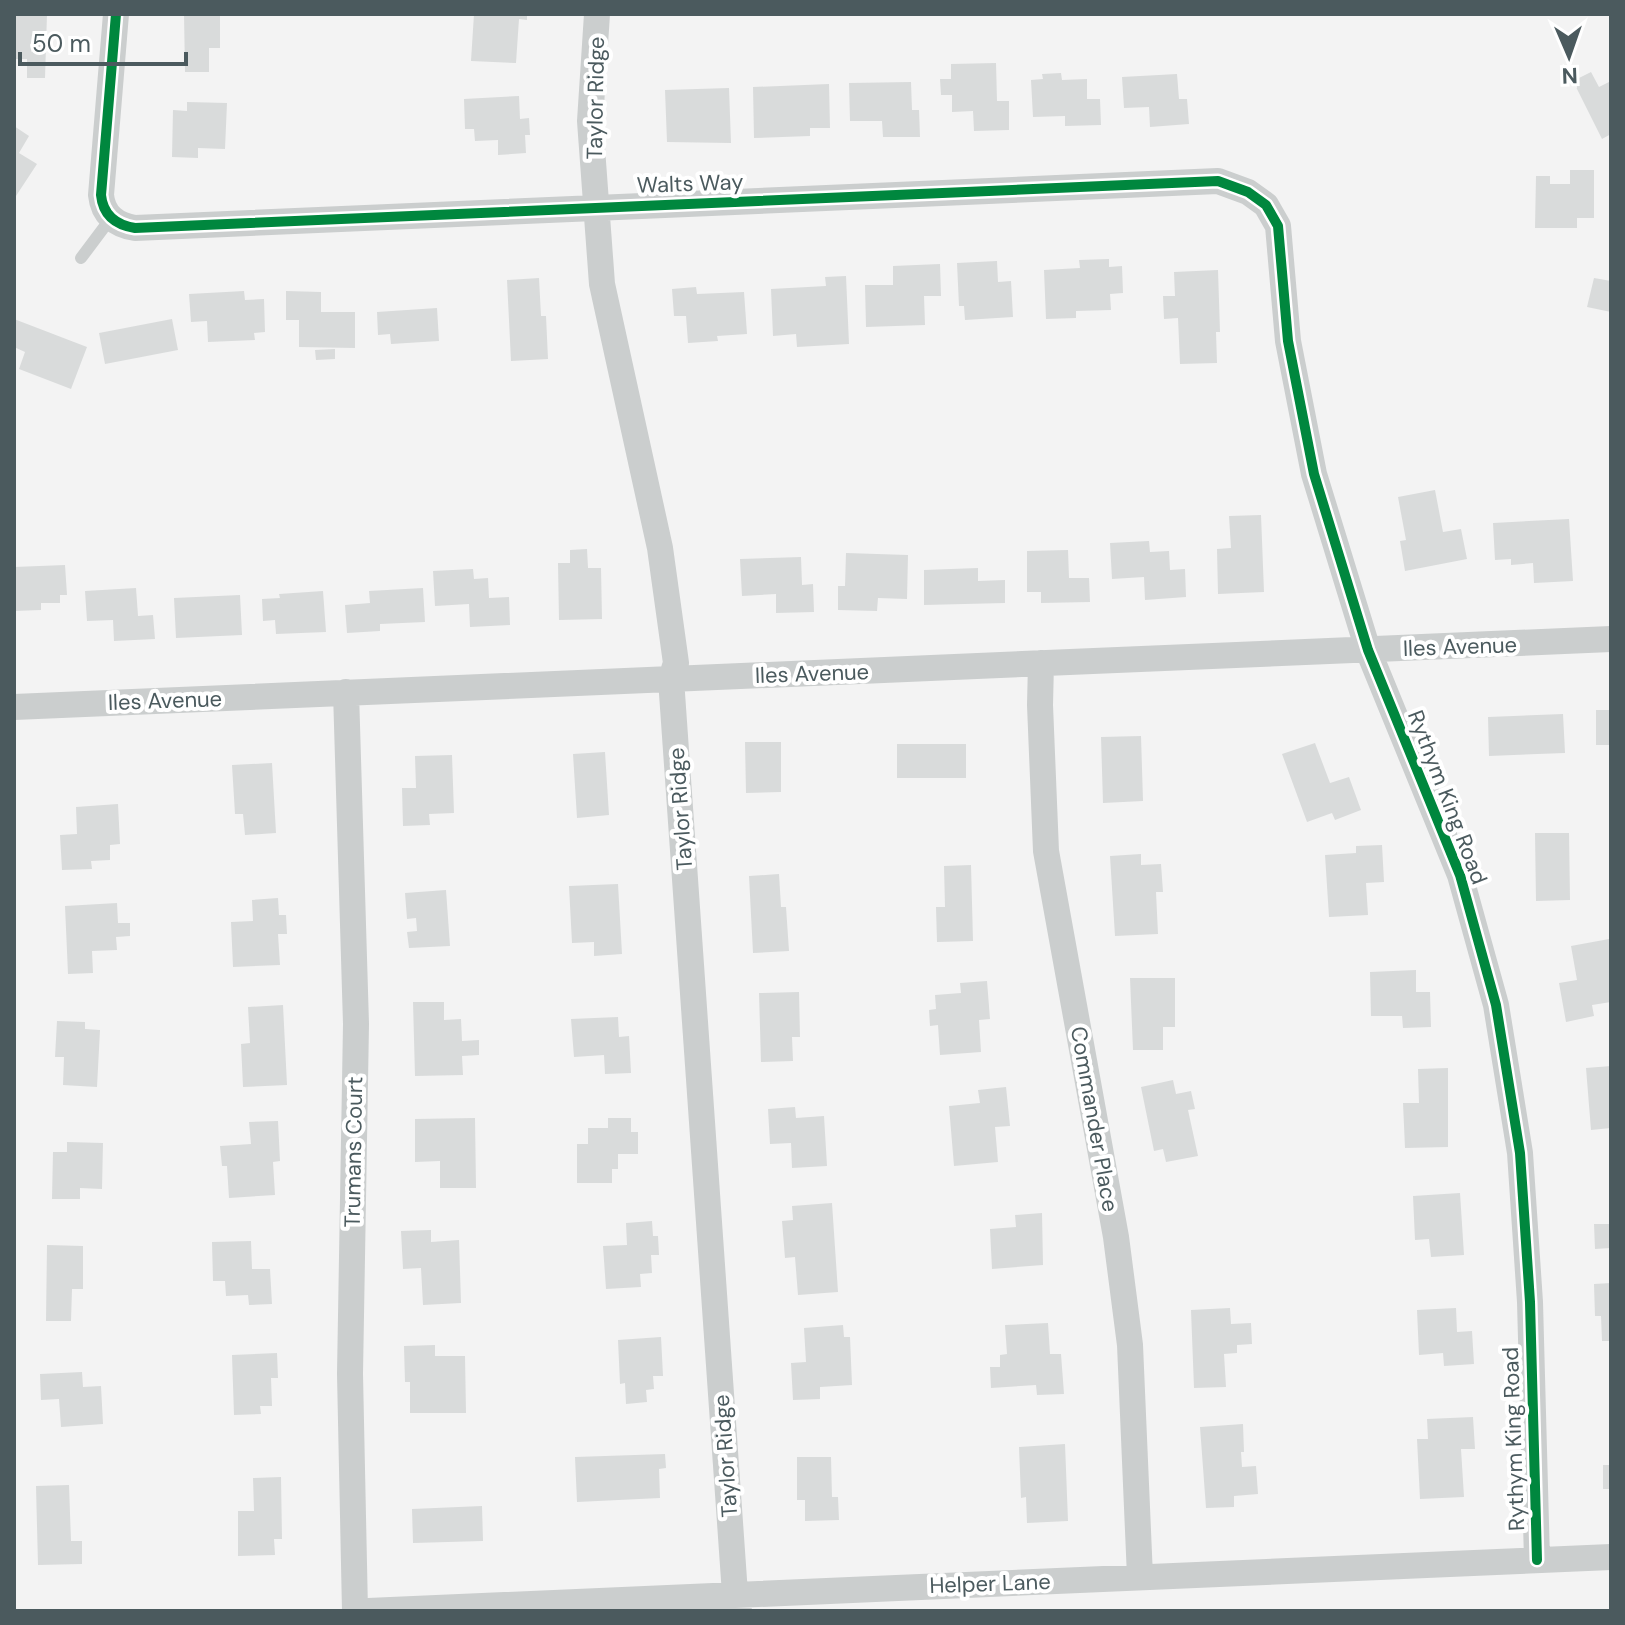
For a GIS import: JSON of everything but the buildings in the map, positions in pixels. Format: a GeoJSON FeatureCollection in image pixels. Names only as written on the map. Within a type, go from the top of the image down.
{"type":"FeatureCollection","features":[{"type":"Feature","properties":{"kind":"street"},"geometry":{"type":"LineString","coordinates":[[111,218],[101,195],[116,14]]}},
{"type":"Feature","properties":{"kind":"street","name":"Taylor Ridge"},"geometry":{"type":"LineString","coordinates":[[597,14],[590,121],[602,284],[660,548],[676,663],[671,679],[737,1602]]}},
{"type":"Feature","properties":{"kind":"street","name":"Walts Way"},"geometry":{"type":"LineString","coordinates":[[111,218],[135,228],[1218,181],[1248,192],[1266,205]]}},
{"type":"Feature","properties":{"kind":"street","name":"Rythym King Road"},"geometry":{"type":"LineString","coordinates":[[1266,205],[1278,226],[1288,341],[1314,474],[1368,650],[1460,875],[1496,1005],[1520,1153],[1530,1302],[1537,1560]]}},
{"type":"Feature","properties":{"kind":"street","name":"Iles Avenue"},"geometry":{"type":"LineString","coordinates":[[14,707],[1611,639]]}},
{"type":"Feature","properties":{"kind":"street","name":"Commander Place"},"geometry":{"type":"LineString","coordinates":[[1041,663],[1046,851],[1116,1237],[1130,1345],[1140,1577]]}},
{"type":"Feature","properties":{"kind":"street","name":"Trumans Court"},"geometry":{"type":"LineString","coordinates":[[346,692],[356,1024],[350,1374],[355,1611]]}},
{"type":"Feature","properties":{"kind":"street","name":"Helper Lane"},"geometry":{"type":"LineString","coordinates":[[368,1611],[737,1602],[1140,1577],[1611,1557]]}},
{"type":"Feature","properties":{"kind":"lane"},"geometry":{"type":"LineString","coordinates":[[81,258],[111,218]]}},
{"type":"Feature","properties":{"kind":"cycle path"},"geometry":{"type":"LineString","coordinates":[[116,14],[101,195],[104,208],[112,218],[135,228],[1218,181],[1248,192],[1266,205],[1278,226],[1288,341],[1314,474],[1368,650],[1460,875],[1496,1005],[1520,1153],[1530,1302],[1537,1560]]}}]}
